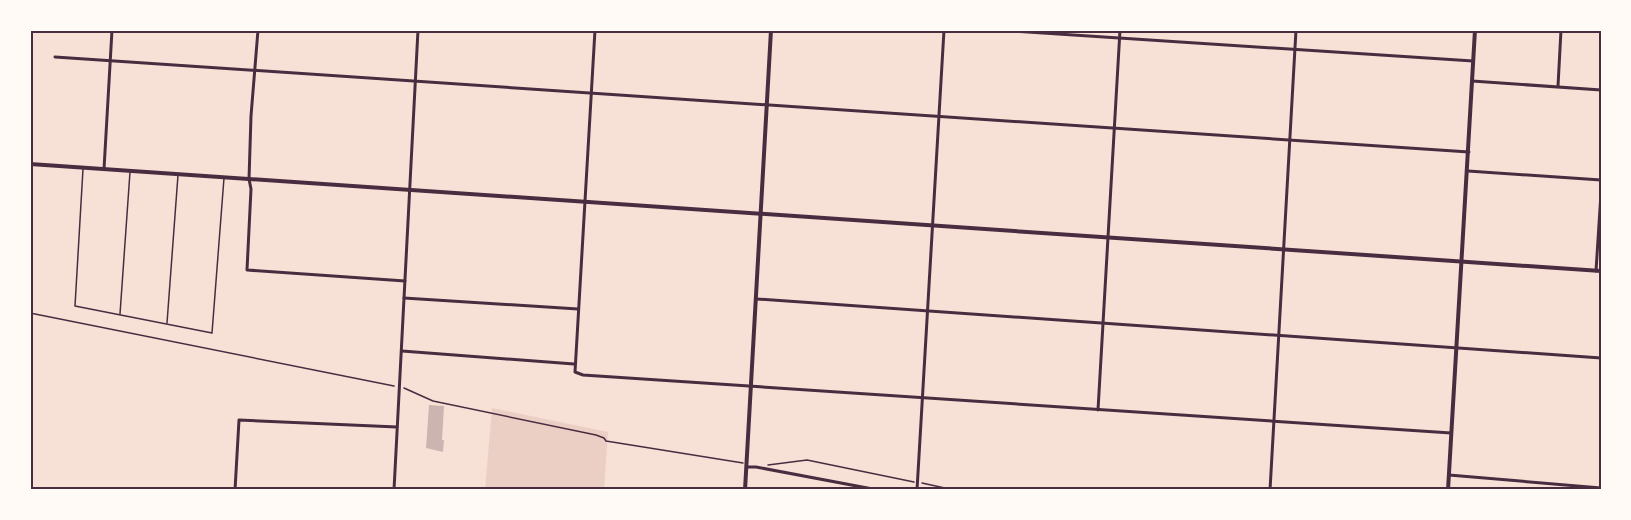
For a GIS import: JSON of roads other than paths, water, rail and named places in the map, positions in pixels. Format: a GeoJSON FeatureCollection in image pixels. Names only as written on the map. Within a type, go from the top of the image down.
{"type":"FeatureCollection","features":[{"type":"Feature","properties":{"kind":"main road"},"geometry":{"type":"LineString","coordinates":[[745,490],[771,30]]}},
{"type":"Feature","properties":{"kind":"main road"},"geometry":{"type":"LineString","coordinates":[[1448,490],[1475,30]]}},
{"type":"Feature","properties":{"kind":"main road"},"geometry":{"type":"LineString","coordinates":[[30,164],[1599,271]]}},
{"type":"Feature","properties":{"kind":"street"},"geometry":{"type":"LineString","coordinates":[[104,169],[112,30]]}},
{"type":"Feature","properties":{"kind":"street"},"geometry":{"type":"LineString","coordinates":[[258,30],[251,117],[249,179],[252,189],[247,270],[405,281]]}},
{"type":"Feature","properties":{"kind":"street"},"geometry":{"type":"LineString","coordinates":[[394,490],[418,30]]}},
{"type":"Feature","properties":{"kind":"street"},"geometry":{"type":"LineString","coordinates":[[595,30],[575,372],[583,375],[752,387],[1451,433]]}},
{"type":"Feature","properties":{"kind":"street"},"geometry":{"type":"LineString","coordinates":[[917,490],[944,30]]}},
{"type":"Feature","properties":{"kind":"street"},"geometry":{"type":"LineString","coordinates":[[996,30],[1473,61]]}},
{"type":"Feature","properties":{"kind":"street"},"geometry":{"type":"LineString","coordinates":[[1098,410],[1120,30]]}},
{"type":"Feature","properties":{"kind":"street"},"geometry":{"type":"LineString","coordinates":[[1270,490],[1296,30]]}},
{"type":"Feature","properties":{"kind":"street"},"geometry":{"type":"LineString","coordinates":[[1558,86],[1561,30]]}},
{"type":"Feature","properties":{"kind":"street"},"geometry":{"type":"LineString","coordinates":[[55,57],[1469,152]]}},
{"type":"Feature","properties":{"kind":"street"},"geometry":{"type":"LineString","coordinates":[[1472,81],[1601,90]]}},
{"type":"Feature","properties":{"kind":"street"},"geometry":{"type":"LineString","coordinates":[[1468,171],[1601,180]]}},
{"type":"Feature","properties":{"kind":"street"},"geometry":{"type":"LineString","coordinates":[[1599,271],[1601,193]]}},
{"type":"Feature","properties":{"kind":"street"},"geometry":{"type":"LineString","coordinates":[[404,297],[578,309]]}},
{"type":"Feature","properties":{"kind":"street"},"geometry":{"type":"LineString","coordinates":[[757,299],[1601,358]]}},
{"type":"Feature","properties":{"kind":"street"},"geometry":{"type":"LineString","coordinates":[[402,351],[574,364]]}},
{"type":"Feature","properties":{"kind":"street"},"geometry":{"type":"LineString","coordinates":[[235,490],[239,420],[397,427]]}},
{"type":"Feature","properties":{"kind":"street"},"geometry":{"type":"LineString","coordinates":[[746,467],[878,490]]}},
{"type":"Feature","properties":{"kind":"street"},"geometry":{"type":"LineString","coordinates":[[1449,475],[1601,488]]}},
{"type":"Feature","properties":{"kind":"lane"},"geometry":{"type":"LineString","coordinates":[[83,168],[75,306],[212,333],[224,177]]}},
{"type":"Feature","properties":{"kind":"lane"},"geometry":{"type":"LineString","coordinates":[[120,315],[130,171]]}},
{"type":"Feature","properties":{"kind":"lane"},"geometry":{"type":"LineString","coordinates":[[167,325],[178,174]]}}]}
